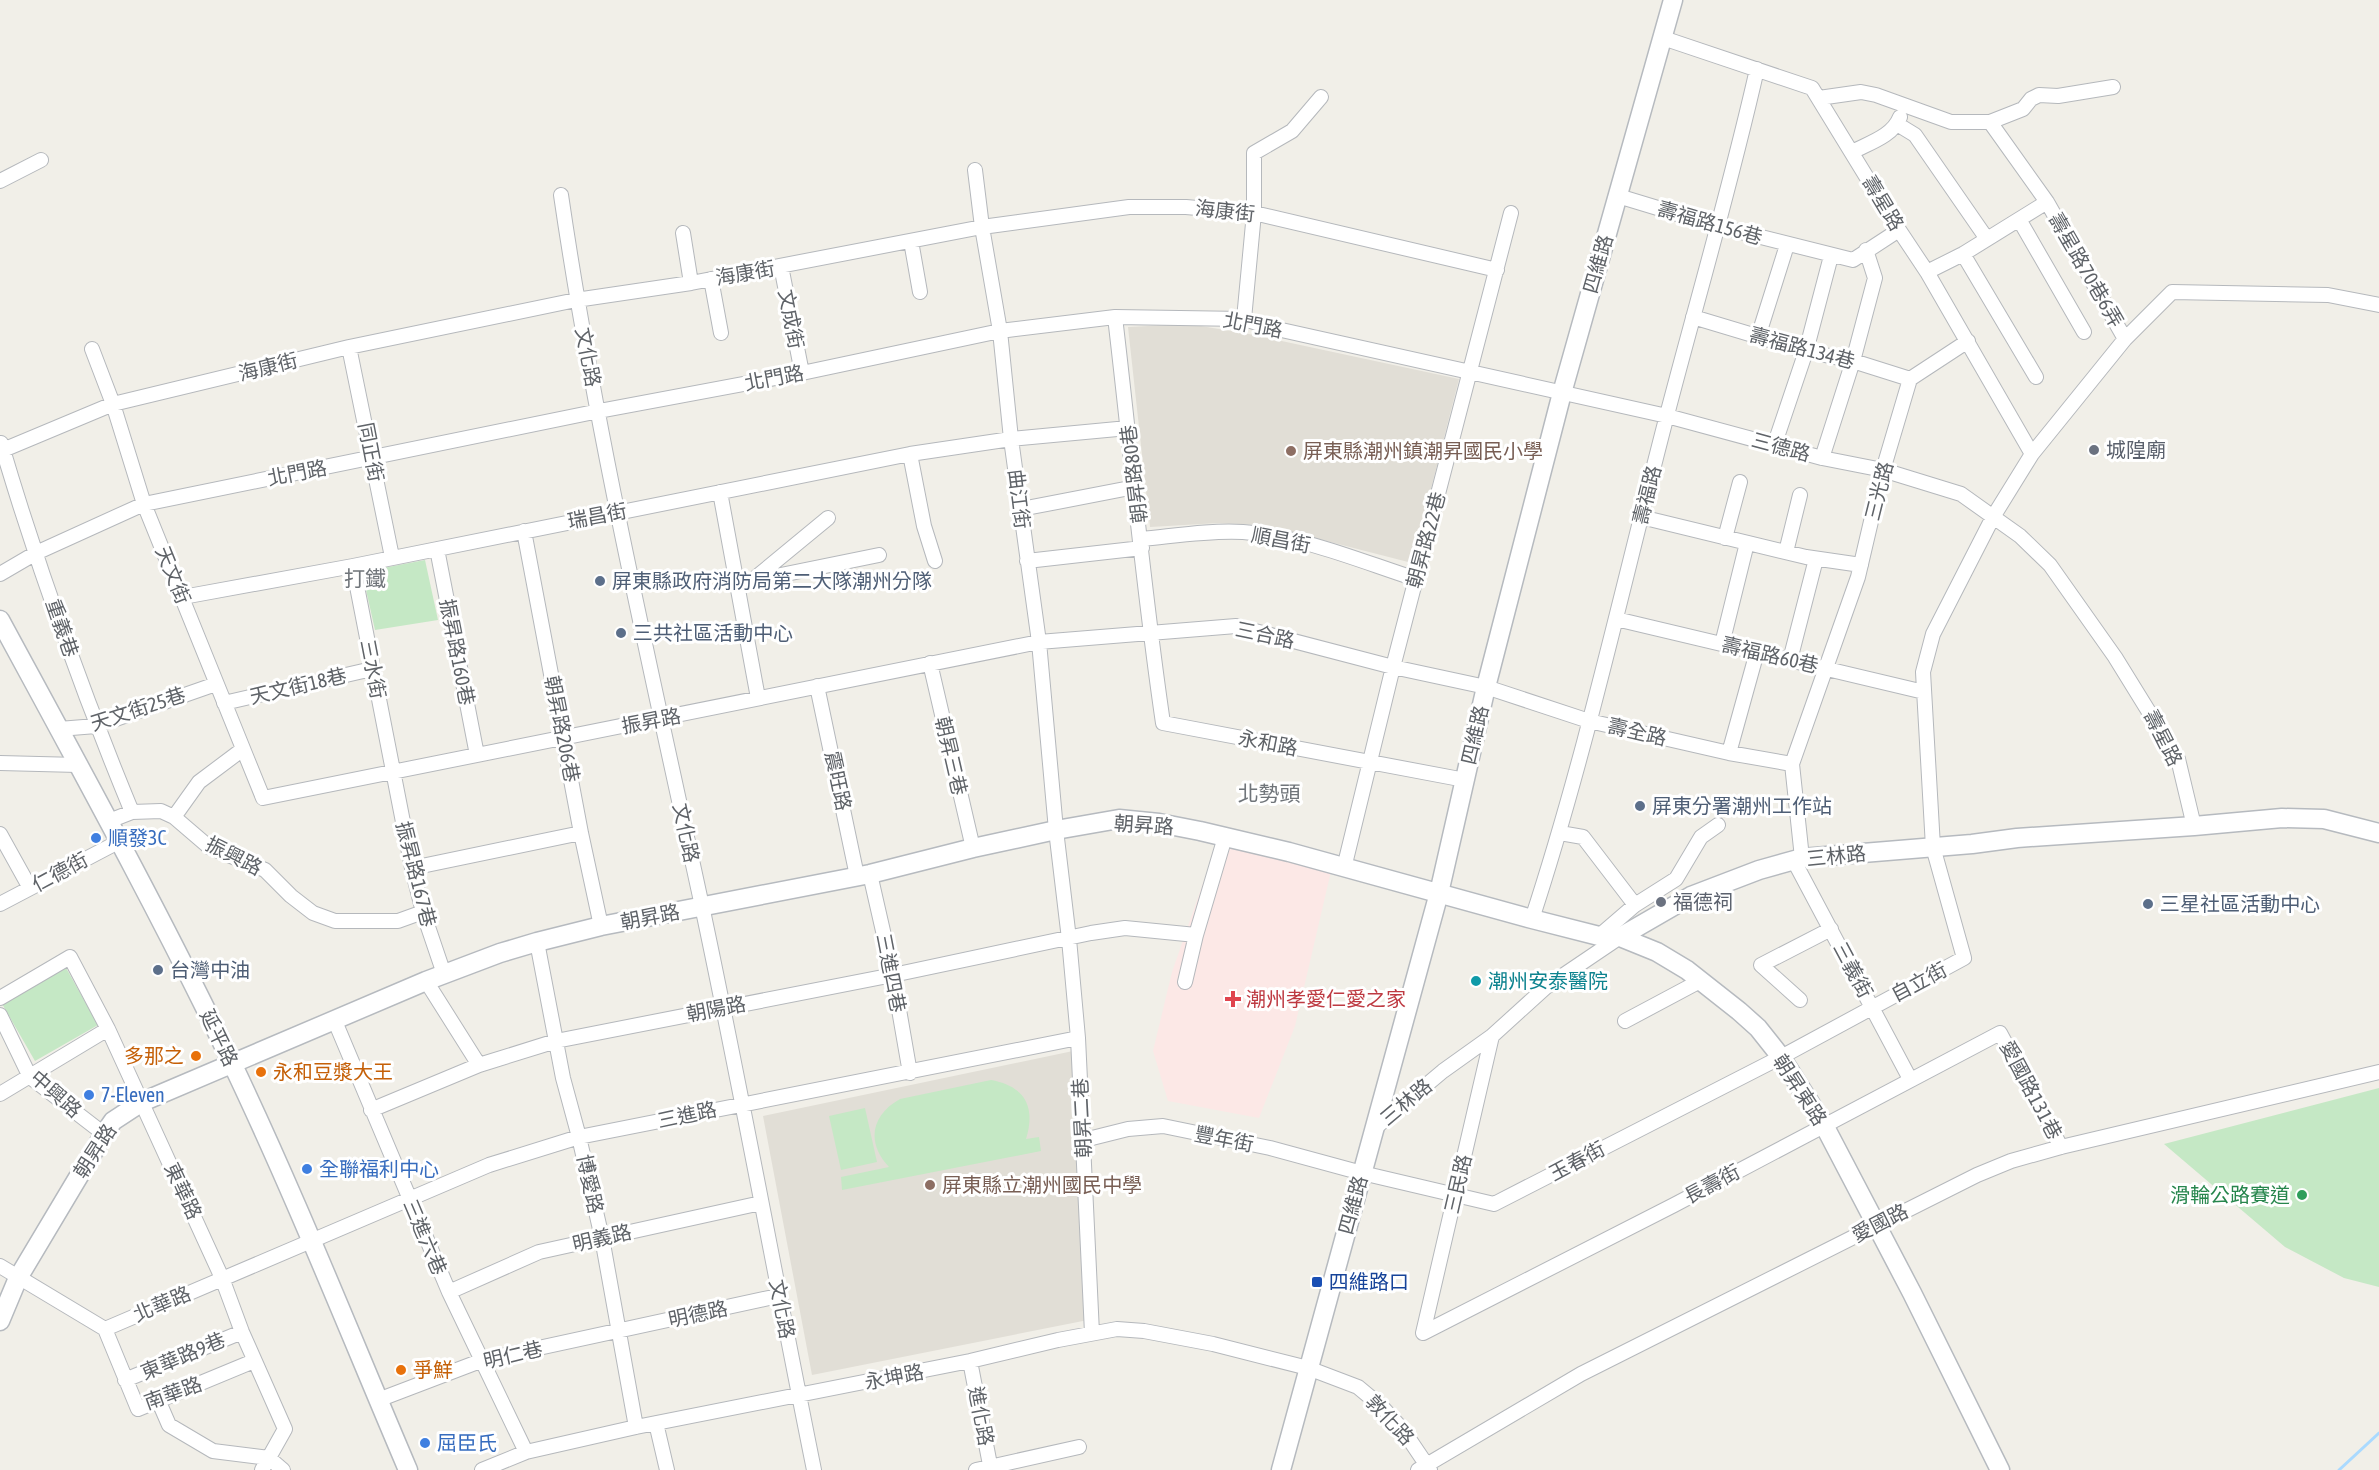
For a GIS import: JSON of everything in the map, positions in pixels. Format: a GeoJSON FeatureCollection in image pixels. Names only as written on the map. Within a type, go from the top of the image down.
{"type":"FeatureCollection","features":[{"type":"Feature","properties":{"kind":"main road","name":"四維路"},"geometry":{"type":"LineString","coordinates":[[1281,1470],[1438,893],[1486,687],[1562,393],[1673,0]]}},
{"type":"Feature","properties":{"kind":"main road","name":"延平路"},"geometry":{"type":"LineString","coordinates":[[0,620],[153,903],[232,1063],[408,1470]]}},
{"type":"Feature","properties":{"kind":"main road","name":"三林路"},"geometry":{"type":"LineString","coordinates":[[1620,937],[1690,896],[1759,870],[1798,859],[2017,838],[2293,818],[2324,819],[2379,833]]}},
{"type":"Feature","properties":{"kind":"main road","name":"朝昇路"},"geometry":{"type":"LineString","coordinates":[[0,1321],[18,1278],[112,1121],[142,1102],[334,1018],[500,953],[601,926],[864,875],[973,848],[1119,819],[1159,823],[1225,837],[1438,893]]}},
{"type":"Feature","properties":{"kind":"main road","name":"朝昇東路"},"geometry":{"type":"LineString","coordinates":[[1438,893],[1599,936],[1620,937],[1657,952],[1701,981],[1758,1028],[1780,1057],[1824,1125],[2000,1470]]}},
{"type":"Feature","properties":{"kind":"street","name":"壽星路"},"geometry":{"type":"LineString","coordinates":[[1663,38],[1812,88],[1899,231],[1927,272],[2032,453]]}},
{"type":"Feature","properties":{"kind":"street","name":"壽福路"},"geometry":{"type":"LineString","coordinates":[[1532,919],[1560,832],[1716,226],[1740,145],[1757,69]]}},
{"type":"Feature","properties":{"kind":"street"},"geometry":{"type":"LineString","coordinates":[[1819,98],[1862,92],[1951,122],[1990,122],[2023,110],[2031,99],[2039,95],[2058,96],[2113,87]]}},
{"type":"Feature","properties":{"kind":"street"},"geometry":{"type":"LineString","coordinates":[[1244,319],[1254,213],[1254,153],[1292,131],[1322,97]]}},
{"type":"Feature","properties":{"kind":"street"},"geometry":{"type":"LineString","coordinates":[[1852,152],[1890,132],[1897,124],[1904,106]]}},
{"type":"Feature","properties":{"kind":"street","name":"壽星路70巷6弄"},"geometry":{"type":"LineString","coordinates":[[1990,122],[2048,202],[2125,339]]}},
{"type":"Feature","properties":{"kind":"street"},"geometry":{"type":"LineString","coordinates":[[1897,124],[1916,135],[1987,239]]}},
{"type":"Feature","properties":{"kind":"street"},"geometry":{"type":"LineString","coordinates":[[0,182],[41,160]]}},
{"type":"Feature","properties":{"kind":"street","name":"曲江街"},"geometry":{"type":"LineString","coordinates":[[975,170],[982,227],[1000,331],[1011,439],[1039,642],[1056,830]]}},
{"type":"Feature","properties":{"kind":"street","name":"文化路"},"geometry":{"type":"LineString","coordinates":[[561,195],[576,300],[661,719],[723,1008],[814,1470]]}},
{"type":"Feature","properties":{"kind":"street","name":"壽福路156巷"},"geometry":{"type":"LineString","coordinates":[[1618,196],[1716,226],[1787,245],[1803,246],[1831,256]]}},
{"type":"Feature","properties":{"kind":"street"},"geometry":{"type":"LineString","coordinates":[[1927,272],[1963,254],[2048,202]]}},
{"type":"Feature","properties":{"kind":"street","name":"海康街"},"geometry":{"type":"LineString","coordinates":[[1,445],[112,404],[349,347],[576,300],[691,283],[982,227],[1129,207],[1186,207],[1254,213],[1497,270]]}},
{"type":"Feature","properties":{"kind":"street","name":"朝昇路22巷"},"geometry":{"type":"LineString","coordinates":[[1344,868],[1393,667],[1472,371],[1511,213]]}},
{"type":"Feature","properties":{"kind":"street"},"geometry":{"type":"LineString","coordinates":[[2020,221],[2084,332]]}},
{"type":"Feature","properties":{"kind":"street"},"geometry":{"type":"LineString","coordinates":[[1774,446],[1806,351],[1831,256],[1852,260],[1899,231]]}},
{"type":"Feature","properties":{"kind":"street"},"geometry":{"type":"LineString","coordinates":[[683,233],[691,283]]}},
{"type":"Feature","properties":{"kind":"street"},"geometry":{"type":"LineString","coordinates":[[911,241],[920,292]]}},
{"type":"Feature","properties":{"kind":"street"},"geometry":{"type":"LineString","coordinates":[[1758,337],[1787,245]]}},
{"type":"Feature","properties":{"kind":"street"},"geometry":{"type":"LineString","coordinates":[[1822,458],[1854,361],[1875,278],[1866,250]]}},
{"type":"Feature","properties":{"kind":"street"},"geometry":{"type":"LineString","coordinates":[[1963,254],[2036,377]]}},
{"type":"Feature","properties":{"kind":"street","name":"文成街"},"geometry":{"type":"LineString","coordinates":[[781,266],[802,373]]}},
{"type":"Feature","properties":{"kind":"street"},"geometry":{"type":"LineString","coordinates":[[711,279],[721,333]]}},
{"type":"Feature","properties":{"kind":"street"},"geometry":{"type":"LineString","coordinates":[[1933,847],[1923,672],[1933,634],[1993,517],[2032,453],[2125,339],[2172,292],[2328,295],[2379,305]]}},
{"type":"Feature","properties":{"kind":"street","name":"北門路"},"geometry":{"type":"LineString","coordinates":[[0,574],[36,553],[144,504],[599,411],[802,373],[1000,331],[1115,317],[1244,319],[1277,329],[1562,393]]}},
{"type":"Feature","properties":{"kind":"street","name":"朝昇路80巷"},"geometry":{"type":"LineString","coordinates":[[1115,317],[1142,544],[1149,632]]}},
{"type":"Feature","properties":{"kind":"street","name":"壽福路134巷"},"geometry":{"type":"LineString","coordinates":[[1693,317],[1806,351],[1854,361],[1910,379]]}},
{"type":"Feature","properties":{"kind":"street"},"geometry":{"type":"LineString","coordinates":[[1910,379],[1968,341]]}},
{"type":"Feature","properties":{"kind":"street","name":"同正街"},"geometry":{"type":"LineString","coordinates":[[349,347],[392,557]]}},
{"type":"Feature","properties":{"kind":"street","name":"天文街"},"geometry":{"type":"LineString","coordinates":[[92,349],[144,504],[263,798]]}},
{"type":"Feature","properties":{"kind":"street","name":"三光路"},"geometry":{"type":"LineString","coordinates":[[1826,668],[1860,565],[1883,470],[1910,379]]}},
{"type":"Feature","properties":{"kind":"street","name":"三德路"},"geometry":{"type":"LineString","coordinates":[[1562,393],[1667,416],[1822,458],[1883,470],[1961,494],[2020,536],[2050,565],[2115,657]]}},
{"type":"Feature","properties":{"kind":"street","name":"瑞昌街"},"geometry":{"type":"LineString","coordinates":[[183,597],[353,566],[910,454],[1011,439],[1128,428]]}},
{"type":"Feature","properties":{"kind":"street","name":"重義巷"},"geometry":{"type":"LineString","coordinates":[[1,445],[96,726],[132,812]]}},
{"type":"Feature","properties":{"kind":"street"},"geometry":{"type":"LineString","coordinates":[[910,454],[924,526],[935,561]]}},
{"type":"Feature","properties":{"kind":"street"},"geometry":{"type":"LineString","coordinates":[[1725,537],[1740,482]]}},
{"type":"Feature","properties":{"kind":"street"},"geometry":{"type":"LineString","coordinates":[[1020,509],[1135,487]]}},
{"type":"Feature","properties":{"kind":"street"},"geometry":{"type":"LineString","coordinates":[[720,492],[758,698]]}},
{"type":"Feature","properties":{"kind":"street"},"geometry":{"type":"LineString","coordinates":[[1786,552],[1800,495]]}},
{"type":"Feature","properties":{"kind":"street"},"geometry":{"type":"LineString","coordinates":[[1641,517],[1816,559],[1860,565]]}},
{"type":"Feature","properties":{"kind":"street"},"geometry":{"type":"LineString","coordinates":[[752,580],[828,518]]}},
{"type":"Feature","properties":{"kind":"street","name":"朝昇路206巷"},"geometry":{"type":"LineString","coordinates":[[524,531],[581,833],[601,926]]}},
{"type":"Feature","properties":{"kind":"street","name":"順昌街"},"geometry":{"type":"LineString","coordinates":[[1027,561],[1241,532],[1309,544],[1416,579]]}},
{"type":"Feature","properties":{"kind":"street"},"geometry":{"type":"LineString","coordinates":[[1722,644],[1747,543]]}},
{"type":"Feature","properties":{"kind":"street","name":"振昇路160巷"},"geometry":{"type":"LineString","coordinates":[[437,549],[477,755]]}},
{"type":"Feature","properties":{"kind":"street"},"geometry":{"type":"LineString","coordinates":[[737,584],[879,555]]}},
{"type":"Feature","properties":{"kind":"street"},"geometry":{"type":"LineString","coordinates":[[1790,660],[1816,559]]}},
{"type":"Feature","properties":{"kind":"street","name":"三水街"},"geometry":{"type":"LineString","coordinates":[[353,566],[393,772]]}},
{"type":"Feature","properties":{"kind":"street","name":"壽福路60巷"},"geometry":{"type":"LineString","coordinates":[[1616,619],[1924,692]]}},
{"type":"Feature","properties":{"kind":"street","name":"三合路"},"geometry":{"type":"LineString","coordinates":[[1039,642],[1236,626],[1393,667],[1486,687]]}},
{"type":"Feature","properties":{"kind":"street","name":"永和路"},"geometry":{"type":"LineString","coordinates":[[1149,632],[1163,723],[1465,780]]}},
{"type":"Feature","properties":{"kind":"street","name":"振昇路"},"geometry":{"type":"LineString","coordinates":[[263,798],[1039,642]]}},
{"type":"Feature","properties":{"kind":"street"},"geometry":{"type":"LineString","coordinates":[[1729,753],[1757,652]]}},
{"type":"Feature","properties":{"kind":"street","name":"壽星路"},"geometry":{"type":"LineString","coordinates":[[2115,657],[2178,759],[2194,826]]}},
{"type":"Feature","properties":{"kind":"street","name":"朝昇三巷"},"geometry":{"type":"LineString","coordinates":[[930,663],[973,848]]}},
{"type":"Feature","properties":{"kind":"street"},"geometry":{"type":"LineString","coordinates":[[1798,859],[1792,764],[1826,668]]}},
{"type":"Feature","properties":{"kind":"street","name":"天文街18巷"},"geometry":{"type":"LineString","coordinates":[[224,703],[372,669]]}},
{"type":"Feature","properties":{"kind":"street","name":"天文街25巷"},"geometry":{"type":"LineString","coordinates":[[59,729],[96,726],[216,684]]}},
{"type":"Feature","properties":{"kind":"street","name":"震旺路"},"geometry":{"type":"LineString","coordinates":[[817,686],[864,875]]}},
{"type":"Feature","properties":{"kind":"street","name":"壽全路"},"geometry":{"type":"LineString","coordinates":[[1486,687],[1589,722],[1729,753],[1792,764]]}},
{"type":"Feature","properties":{"kind":"street"},"geometry":{"type":"LineString","coordinates":[[174,817],[199,782],[243,749]]}},
{"type":"Feature","properties":{"kind":"street"},"geometry":{"type":"LineString","coordinates":[[0,763],[78,765]]}},
{"type":"Feature","properties":{"kind":"street","name":"振昇路167巷"},"geometry":{"type":"LineString","coordinates":[[393,772],[423,912],[444,974]]}},
{"type":"Feature","properties":{"kind":"street","name":"振興路"},"geometry":{"type":"LineString","coordinates":[[109,821],[132,812],[161,811],[174,817],[209,847],[265,870],[291,896],[313,913],[335,921],[398,921],[423,912]]}},
{"type":"Feature","properties":{"kind":"street"},"geometry":{"type":"LineString","coordinates":[[1599,936],[1635,905],[1676,879],[1701,837],[1718,825]]}},
{"type":"Feature","properties":{"kind":"street","name":"朝昇二巷"},"geometry":{"type":"LineString","coordinates":[[1056,830],[1078,1038],[1092,1333]]}},
{"type":"Feature","properties":{"kind":"street"},"geometry":{"type":"LineString","coordinates":[[1560,832],[1582,837],[1635,905]]}},
{"type":"Feature","properties":{"kind":"street"},"geometry":{"type":"LineString","coordinates":[[412,868],[581,833]]}},
{"type":"Feature","properties":{"kind":"street"},"geometry":{"type":"LineString","coordinates":[[0,834],[30,888]]}},
{"type":"Feature","properties":{"kind":"street"},"geometry":{"type":"LineString","coordinates":[[1185,982],[1196,935],[1225,837]]}},
{"type":"Feature","properties":{"kind":"street","name":"仁德街"},"geometry":{"type":"LineString","coordinates":[[0,904],[120,841]]}},
{"type":"Feature","properties":{"kind":"street","name":"自立街"},"geometry":{"type":"LineString","coordinates":[[1780,1057],[1964,958],[1933,847]]}},
{"type":"Feature","properties":{"kind":"street","name":"三義街"},"geometry":{"type":"LineString","coordinates":[[1798,859],[1831,929],[1910,1079]]}},
{"type":"Feature","properties":{"kind":"street","name":"三進四巷"},"geometry":{"type":"LineString","coordinates":[[864,875],[892,975],[910,1073]]}},
{"type":"Feature","properties":{"kind":"street"},"geometry":{"type":"LineString","coordinates":[[1676,879],[1690,896]]}},
{"type":"Feature","properties":{"kind":"street"},"geometry":{"type":"LineString","coordinates":[[1069,939],[1125,928],[1196,935]]}},
{"type":"Feature","properties":{"kind":"street"},"geometry":{"type":"LineString","coordinates":[[1800,1000],[1761,966],[1831,929]]}},
{"type":"Feature","properties":{"kind":"street","name":"三林路"},"geometry":{"type":"LineString","coordinates":[[1373,1130],[1443,1071],[1492,1036],[1546,987],[1620,937]]}},
{"type":"Feature","properties":{"kind":"street","name":"朝陽路"},"geometry":{"type":"LineString","coordinates":[[371,1110],[479,1065],[556,1041],[1069,939]]}},
{"type":"Feature","properties":{"kind":"street","name":"博愛路"},"geometry":{"type":"LineString","coordinates":[[537,942],[556,1041],[602,1238],[636,1427]]}},
{"type":"Feature","properties":{"kind":"street","name":"東華路"},"geometry":{"type":"LineString","coordinates":[[0,998],[70,957],[108,1029],[142,1102],[222,1278],[254,1361],[285,1430],[266,1464]]}},
{"type":"Feature","properties":{"kind":"street"},"geometry":{"type":"LineString","coordinates":[[426,981],[479,1065]]}},
{"type":"Feature","properties":{"kind":"street"},"geometry":{"type":"LineString","coordinates":[[1625,1021],[1701,981]]}},
{"type":"Feature","properties":{"kind":"street","name":"中興路"},"geometry":{"type":"LineString","coordinates":[[0,1015],[30,1077],[104,1134]]}},
{"type":"Feature","properties":{"kind":"street","name":"三進六巷"},"geometry":{"type":"LineString","coordinates":[[334,1018],[449,1292],[526,1452]]}},
{"type":"Feature","properties":{"kind":"street"},"geometry":{"type":"LineString","coordinates":[[0,1094],[108,1029]]}},
{"type":"Feature","properties":{"kind":"street","name":"長壽街"},"geometry":{"type":"LineString","coordinates":[[1423,1333],[2000,1033]]}},
{"type":"Feature","properties":{"kind":"street","name":"愛國路131巷"},"geometry":{"type":"LineString","coordinates":[[2000,1033],[2061,1147]]}},
{"type":"Feature","properties":{"kind":"street","name":"三民路"},"geometry":{"type":"LineString","coordinates":[[1423,1333],[1492,1036]]}},
{"type":"Feature","properties":{"kind":"street","name":"三進路"},"geometry":{"type":"LineString","coordinates":[[310,1240],[489,1165],[579,1137],[1078,1038]]}},
{"type":"Feature","properties":{"kind":"street","name":"玉春街"},"geometry":{"type":"LineString","coordinates":[[1362,1173],[1494,1204],[1780,1057]]}},
{"type":"Feature","properties":{"kind":"street","name":"愛國路"},"geometry":{"type":"LineString","coordinates":[[1425,1468],[1581,1374],[1977,1175],[2011,1161],[2061,1147],[2379,1072]]}},
{"type":"Feature","properties":{"kind":"street","name":"豐年街"},"geometry":{"type":"LineString","coordinates":[[1084,1140],[1128,1129],[1163,1126],[1270,1148],[1362,1173]]}},
{"type":"Feature","properties":{"kind":"street","name":"明義路"},"geometry":{"type":"LineString","coordinates":[[449,1292],[539,1252],[761,1203]]}},
{"type":"Feature","properties":{"kind":"street","name":"北華路"},"geometry":{"type":"LineString","coordinates":[[105,1329],[310,1240]]}},
{"type":"Feature","properties":{"kind":"street"},"geometry":{"type":"LineString","coordinates":[[0,1266],[105,1329]]}},
{"type":"Feature","properties":{"kind":"street","name":"明德路"},"geometry":{"type":"LineString","coordinates":[[617,1331],[778,1296]]}},
{"type":"Feature","properties":{"kind":"street","name":"南華路"},"geometry":{"type":"LineString","coordinates":[[105,1329],[138,1409],[254,1361]]}},
{"type":"Feature","properties":{"kind":"street","name":"永坤路"},"geometry":{"type":"LineString","coordinates":[[482,1470],[526,1452],[636,1427],[799,1396],[1117,1329],[1144,1331],[1213,1344],[1308,1368]]}},
{"type":"Feature","properties":{"kind":"street","name":"明仁巷"},"geometry":{"type":"LineString","coordinates":[[378,1400],[483,1360],[617,1331]]}},
{"type":"Feature","properties":{"kind":"street","name":"東華路9巷"},"geometry":{"type":"LineString","coordinates":[[125,1380],[242,1332]]}},
{"type":"Feature","properties":{"kind":"street","name":"進化路"},"geometry":{"type":"LineString","coordinates":[[970,1361],[991,1468]]}},
{"type":"Feature","properties":{"kind":"street","name":"敦化路"},"geometry":{"type":"LineString","coordinates":[[1308,1368],[1358,1387],[1382,1407],[1403,1430],[1425,1468]]}},
{"type":"Feature","properties":{"kind":"street"},"geometry":{"type":"LineString","coordinates":[[159,1402],[169,1425],[213,1451],[283,1470]]}},
{"type":"Feature","properties":{"kind":"street"},"geometry":{"type":"LineString","coordinates":[[656,1423],[667,1470]]}},
{"type":"Feature","properties":{"kind":"street"},"geometry":{"type":"LineString","coordinates":[[976,1470],[1079,1447]]}},
{"type":"Feature","properties":{"kind":"shaded area","name":"屏東縣潮州鎮潮昇國民小學"},"geometry":{"type":"Polygon","coordinates":[[[1188,324],[1244,333],[1459,379],[1412,563],[1264,525],[1219,523],[1150,527],[1128,327],[1188,324]]]}},
{"type":"Feature","properties":{"kind":"shaded area","name":"潮州孝愛仁愛之家"},"geometry":{"type":"Polygon","coordinates":[[[1217,843],[1332,867],[1295,1026],[1259,1118],[1168,1101],[1153,1051],[1172,972],[1217,843]]]}},
{"type":"Feature","properties":{"kind":"shaded area","name":"屏東縣立潮州國民中學"},"geometry":{"type":"Polygon","coordinates":[[[1073,1051],[1093,1319],[812,1375],[763,1116],[1073,1051]]]}},
{"type":"Feature","properties":{"kind":"green space"},"geometry":{"type":"Polygon","coordinates":[[[425,560],[438,620],[375,630],[362,572],[425,560]]]}},
{"type":"Feature","properties":{"kind":"green space"},"geometry":{"type":"Polygon","coordinates":[[[65,966],[98,1025],[35,1061],[1,1002],[65,966]]]}},
{"type":"Feature","properties":{"kind":"green space"},"geometry":{"type":"Polygon","coordinates":[[[991,1080],[1012,1087],[1025,1100],[1030,1117],[1026,1139],[1039,1137],[1041,1151],[842,1190],[841,1177],[889,1167],[877,1148],[875,1130],[883,1113],[890,1106],[900,1099],[991,1080]]]}},
{"type":"Feature","properties":{"kind":"green space","name":"滑輪公路賽道"},"geometry":{"type":"Polygon","coordinates":[[[2379,1088],[2379,1287],[2344,1278],[2285,1247],[2164,1144],[2379,1088]]]}},
{"type":"Feature","properties":{"kind":"green space"},"geometry":{"type":"Polygon","coordinates":[[[865,1108],[877,1162],[841,1170],[829,1116],[865,1108]]]}},
{"type":"Feature","properties":{"kind":"waterway"},"geometry":{"type":"LineString","coordinates":[[2339,1470],[2379,1433]]}},
{"type":"Feature","properties":{"kind":"place","name":"城隍廟"},"geometry":{"type":"Point","coordinates":[2094,450]}},
{"type":"Feature","properties":{"kind":"place","name":"屏東縣潮州鎮潮昇國民小學"},"geometry":{"type":"Point","coordinates":[1291,451]}},
{"type":"Feature","properties":{"kind":"place","name":"屏東縣政府消防局第二大隊潮州分隊"},"geometry":{"type":"Point","coordinates":[600,581]}},
{"type":"Feature","properties":{"kind":"place","name":"三共社區活動中心"},"geometry":{"type":"Point","coordinates":[621,633]}},
{"type":"Feature","properties":{"kind":"place","name":"屏東分署潮州工作站"},"geometry":{"type":"Point","coordinates":[1640,806]}},
{"type":"Feature","properties":{"kind":"place","name":"順發3C"},"geometry":{"type":"Point","coordinates":[96,838]}},
{"type":"Feature","properties":{"kind":"place","name":"福德祠"},"geometry":{"type":"Point","coordinates":[1661,902]}},
{"type":"Feature","properties":{"kind":"place","name":"三星社區活動中心"},"geometry":{"type":"Point","coordinates":[2148,904]}},
{"type":"Feature","properties":{"kind":"place","name":"台灣中油"},"geometry":{"type":"Point","coordinates":[158,970]}},
{"type":"Feature","properties":{"kind":"place","name":"潮州安泰醫院"},"geometry":{"type":"Point","coordinates":[1476,981]}},
{"type":"Feature","properties":{"kind":"place","name":"潮州孝愛仁愛之家"},"geometry":{"type":"Point","coordinates":[1233,999]}},
{"type":"Feature","properties":{"kind":"place","name":"多那之"},"geometry":{"type":"Point","coordinates":[196,1056]}},
{"type":"Feature","properties":{"kind":"place","name":"永和豆漿大王"},"geometry":{"type":"Point","coordinates":[261,1072]}},
{"type":"Feature","properties":{"kind":"place","name":"7-Eleven"},"geometry":{"type":"Point","coordinates":[89,1095]}},
{"type":"Feature","properties":{"kind":"place","name":"全聯福利中心"},"geometry":{"type":"Point","coordinates":[307,1169]}},
{"type":"Feature","properties":{"kind":"place","name":"屏東縣立潮州國民中學"},"geometry":{"type":"Point","coordinates":[930,1185]}},
{"type":"Feature","properties":{"kind":"place","name":"滑輪公路賽道"},"geometry":{"type":"Point","coordinates":[2302,1195]}},
{"type":"Feature","properties":{"kind":"place","name":"四維路口"},"geometry":{"type":"Point","coordinates":[1317,1282]}},
{"type":"Feature","properties":{"kind":"place","name":"爭鮮"},"geometry":{"type":"Point","coordinates":[401,1370]}},
{"type":"Feature","properties":{"kind":"place","name":"屈臣氏"},"geometry":{"type":"Point","coordinates":[425,1443]}},
{"type":"Feature","properties":{"kind":"district","name":"打鐵"},"geometry":{"type":"Point","coordinates":[365,579]}},
{"type":"Feature","properties":{"kind":"district","name":"北勢頭"},"geometry":{"type":"Point","coordinates":[1269,794]}}]}
